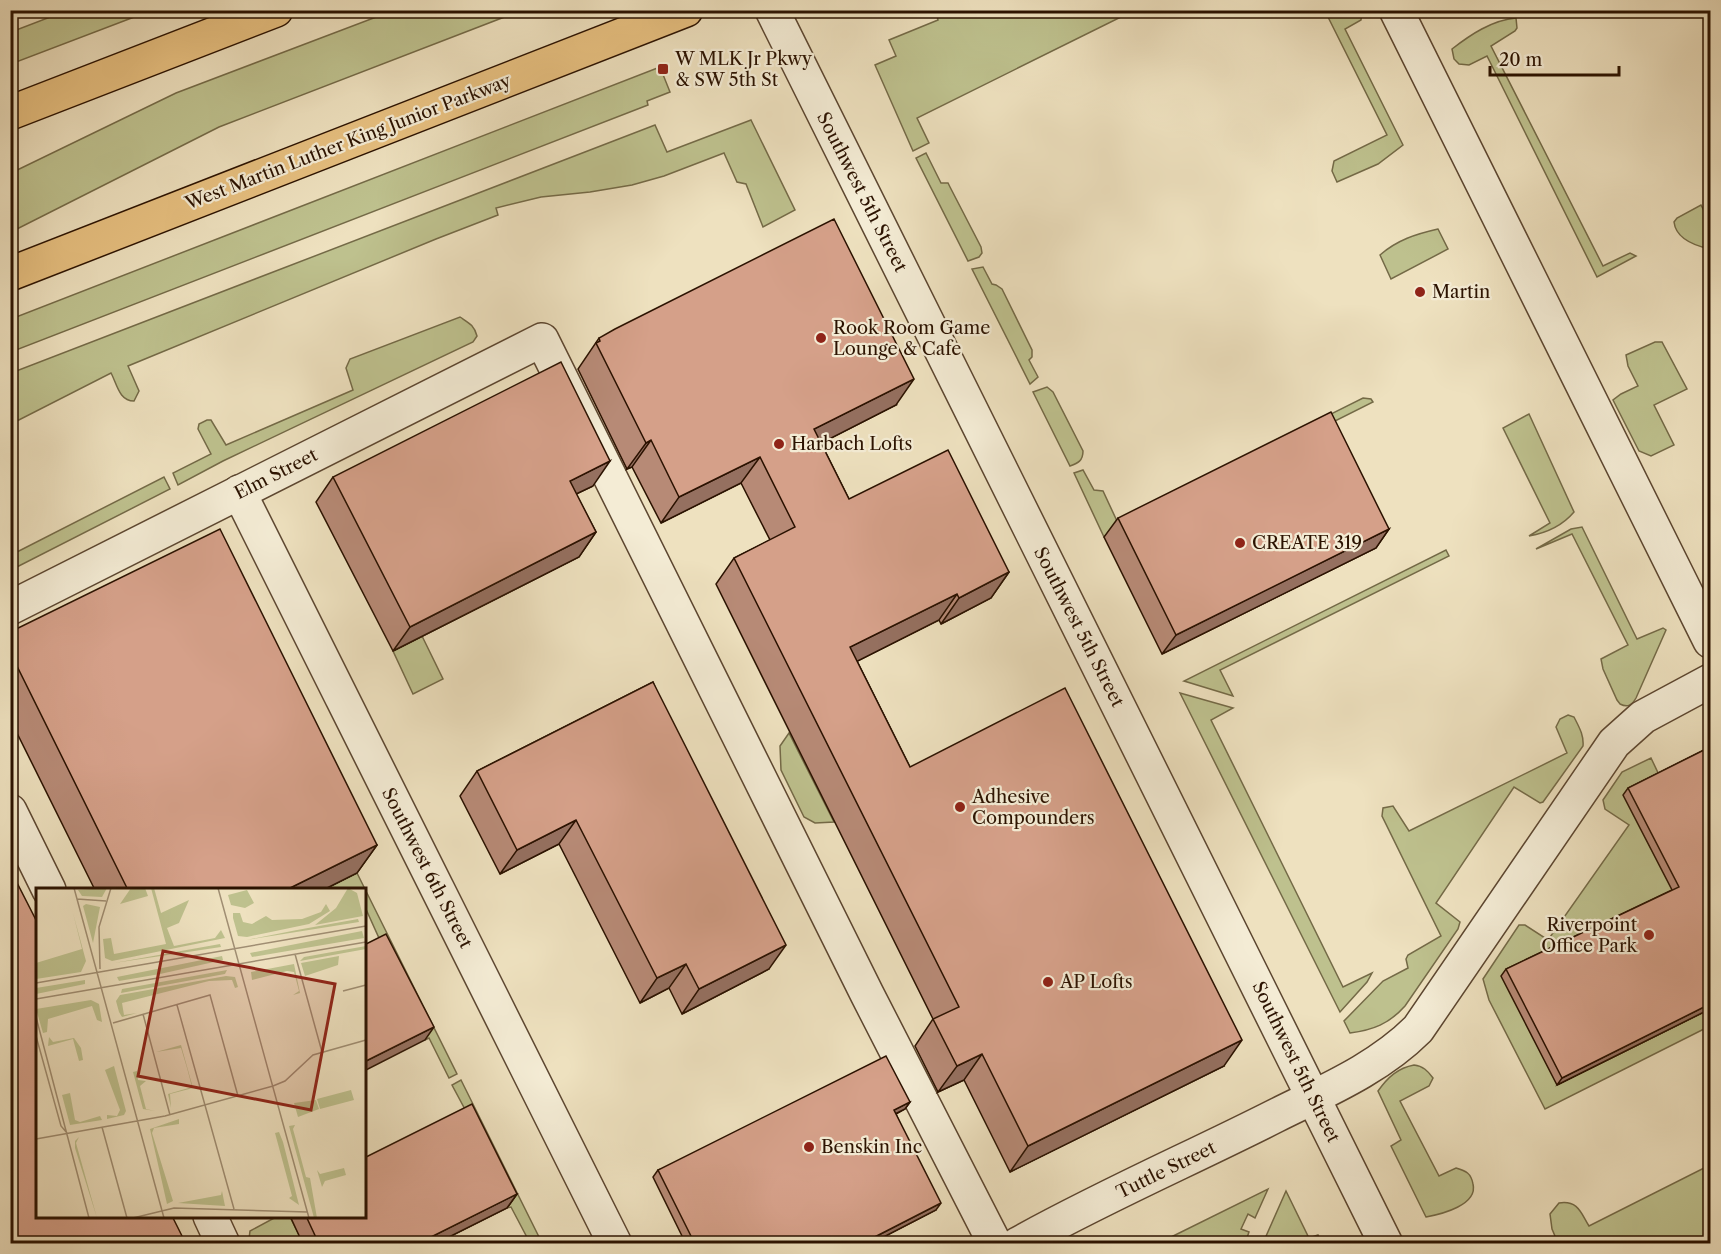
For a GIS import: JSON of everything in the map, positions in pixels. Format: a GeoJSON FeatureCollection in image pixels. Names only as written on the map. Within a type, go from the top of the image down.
{"type":"FeatureCollection","features":[{"type":"Feature","properties":{"kind":"main road"},"geometry":{"type":"LineString","coordinates":[[10,112],[276,10]]}},
{"type":"Feature","properties":{"kind":"main road","name":"West Martin Luther King Junior Parkway"},"geometry":{"type":"LineString","coordinates":[[10,274],[687,10]]}},
{"type":"Feature","properties":{"kind":"street","name":"Southwest 5th Street"},"geometry":{"type":"LineString","coordinates":[[772,10],[1386,1244]]}},
{"type":"Feature","properties":{"kind":"street"},"geometry":{"type":"LineString","coordinates":[[1396,10],[1710,641]]}},
{"type":"Feature","properties":{"kind":"street","name":"Elm Street"},"geometry":{"type":"LineString","coordinates":[[10,608],[543,340],[867,994],[995,1244]]}},
{"type":"Feature","properties":{"kind":"street","name":"Southwest 6th Street"},"geometry":{"type":"LineString","coordinates":[[239,492],[615,1244]]}},
{"type":"Feature","properties":{"kind":"street","name":"Tuttle Street"},"geometry":{"type":"LineString","coordinates":[[1018,1244],[1314,1097],[1380,1061],[1401,1046],[1418,1029],[1614,743],[1643,717],[1710,681]]}},
{"type":"Feature","properties":{"kind":"street"},"geometry":{"type":"LineString","coordinates":[[10,811],[48,888]]}},
{"type":"Feature","properties":{"kind":"street"},"geometry":{"type":"LineString","coordinates":[[211,1218],[223,1244]]}},
{"type":"Feature","properties":{"kind":"green space"},"geometry":{"type":"Polygon","coordinates":[[[951,10],[1133,11],[917,118],[929,143],[913,151],[875,65],[896,56],[889,40],[938,20],[937,16],[951,10]]]}},
{"type":"Feature","properties":{"kind":"green space"},"geometry":{"type":"Polygon","coordinates":[[[66,11],[150,11],[11,64],[11,32],[66,11]]]}},
{"type":"Feature","properties":{"kind":"green space"},"geometry":{"type":"Polygon","coordinates":[[[392,11],[520,11],[219,127],[11,232],[11,173],[176,93],[392,11]]]}},
{"type":"Feature","properties":{"kind":"green space"},"geometry":{"type":"Polygon","coordinates":[[[1325,11],[1362,11],[1361,20],[1345,29],[1403,145],[1378,164],[1337,182],[1332,171],[1334,161],[1387,135],[1325,11]]]}},
{"type":"Feature","properties":{"kind":"green space"},"geometry":{"type":"Polygon","coordinates":[[[1516,18],[1515,31],[1491,46],[1603,266],[1630,253],[1636,256],[1597,277],[1487,56],[1469,65],[1459,64],[1454,59],[1452,49],[1466,39],[1490,25],[1516,18]]]}},
{"type":"Feature","properties":{"kind":"green space"},"geometry":{"type":"Polygon","coordinates":[[[660,67],[670,92],[647,101],[648,105],[11,352],[11,319],[660,67]]]}},
{"type":"Feature","properties":{"kind":"green space"},"geometry":{"type":"Polygon","coordinates":[[[751,120],[795,210],[763,227],[746,184],[737,182],[724,153],[664,176],[632,185],[541,197],[496,208],[498,215],[128,366],[139,391],[134,401],[122,395],[111,373],[11,424],[11,373],[655,125],[667,152],[751,120]]]}},
{"type":"Feature","properties":{"kind":"green space"},"geometry":{"type":"Polygon","coordinates":[[[926,153],[941,183],[948,183],[981,247],[982,253],[979,257],[968,261],[916,158],[926,153]]]}},
{"type":"Feature","properties":{"kind":"green space"},"geometry":{"type":"Polygon","coordinates":[[[1701,205],[1710,223],[1710,249],[1693,244],[1683,237],[1678,233],[1674,222],[1701,205]]]}},
{"type":"Feature","properties":{"kind":"green space"},"geometry":{"type":"Polygon","coordinates":[[[1438,229],[1448,249],[1391,279],[1380,255],[1407,238],[1438,229]]]}},
{"type":"Feature","properties":{"kind":"green space"},"geometry":{"type":"Polygon","coordinates":[[[983,267],[992,284],[1002,289],[1032,350],[1032,357],[1029,360],[1038,377],[1030,384],[972,269],[983,267]]]}},
{"type":"Feature","properties":{"kind":"green space"},"geometry":{"type":"Polygon","coordinates":[[[460,317],[474,329],[477,336],[473,342],[223,461],[178,485],[173,473],[211,454],[198,429],[199,424],[211,420],[226,445],[353,390],[346,368],[350,359],[460,317]]]}},
{"type":"Feature","properties":{"kind":"green space"},"geometry":{"type":"Polygon","coordinates":[[[1655,342],[1662,342],[1687,389],[1654,405],[1674,445],[1651,456],[1639,451],[1613,400],[1638,386],[1628,366],[1626,355],[1655,342]]]}},
{"type":"Feature","properties":{"kind":"green space"},"geometry":{"type":"Polygon","coordinates":[[[1047,387],[1053,392],[1083,451],[1080,461],[1070,466],[1033,392],[1047,387]]]}},
{"type":"Feature","properties":{"kind":"green space"},"geometry":{"type":"Polygon","coordinates":[[[1363,398],[1371,399],[1373,402],[1104,537],[1074,473],[1083,470],[1094,490],[1103,491],[1117,521],[1363,398]]]}},
{"type":"Feature","properties":{"kind":"green space"},"geometry":{"type":"Polygon","coordinates":[[[1529,414],[1574,512],[1554,528],[1529,536],[1550,523],[1503,428],[1529,414]]]}},
{"type":"Feature","properties":{"kind":"green space"},"geometry":{"type":"Polygon","coordinates":[[[164,477],[170,489],[11,570],[11,555],[164,477]]]}},
{"type":"Feature","properties":{"kind":"green space"},"geometry":{"type":"Polygon","coordinates":[[[1582,527],[1637,639],[1663,628],[1666,630],[1636,698],[1628,706],[1620,704],[1617,700],[1601,659],[1628,645],[1572,534],[1536,549],[1571,529],[1582,527]]]}},
{"type":"Feature","properties":{"kind":"green space"},"geometry":{"type":"Polygon","coordinates":[[[1446,550],[1449,556],[1220,670],[1233,696],[1184,681],[1446,550]]]}},
{"type":"Feature","properties":{"kind":"green space"},"geometry":{"type":"Polygon","coordinates":[[[422,636],[443,679],[413,694],[393,651],[422,636]]]}},
{"type":"Feature","properties":{"kind":"green space"},"geometry":{"type":"Polygon","coordinates":[[[1180,693],[1233,708],[1211,720],[1343,987],[1372,973],[1367,982],[1340,1012],[1180,693]]]}},
{"type":"Feature","properties":{"kind":"green space"},"geometry":{"type":"Polygon","coordinates":[[[1568,715],[1574,717],[1578,724],[1583,746],[1543,802],[1540,803],[1514,787],[1436,903],[1460,922],[1458,929],[1399,1012],[1380,1025],[1350,1033],[1344,1021],[1383,981],[1408,968],[1406,959],[1408,955],[1441,936],[1382,816],[1383,808],[1393,806],[1409,831],[1567,753],[1556,727],[1560,719],[1568,715]]]}},
{"type":"Feature","properties":{"kind":"green space"},"geometry":{"type":"Polygon","coordinates":[[[789,733],[834,822],[815,823],[804,817],[781,770],[780,746],[789,733]]]}},
{"type":"Feature","properties":{"kind":"green space"},"geometry":{"type":"Polygon","coordinates":[[[1651,758],[1660,777],[1674,894],[1557,1085],[1710,1009],[1710,1026],[1545,1109],[1489,1000],[1483,979],[1519,925],[1525,925],[1548,940],[1629,825],[1605,809],[1603,800],[1622,772],[1651,758]]]}},
{"type":"Feature","properties":{"kind":"green space"},"geometry":{"type":"Polygon","coordinates":[[[357,873],[364,888],[327,888],[357,873]]]}},
{"type":"Feature","properties":{"kind":"green space"},"geometry":{"type":"Polygon","coordinates":[[[366,891],[457,1074],[449,1078],[429,1038],[425,1040],[366,909],[366,891]]]}},
{"type":"Feature","properties":{"kind":"green space"},"geometry":{"type":"Polygon","coordinates":[[[1414,1065],[1425,1069],[1433,1078],[1429,1086],[1400,1101],[1439,1176],[1456,1168],[1468,1173],[1473,1184],[1473,1191],[1465,1203],[1441,1214],[1426,1217],[1391,1146],[1401,1140],[1378,1091],[1394,1074],[1414,1065]]]}},
{"type":"Feature","properties":{"kind":"green space"},"geometry":{"type":"Polygon","coordinates":[[[461,1080],[542,1243],[530,1243],[511,1207],[507,1208],[463,1118],[468,1115],[452,1085],[461,1080]]]}},
{"type":"Feature","properties":{"kind":"green space"},"geometry":{"type":"Polygon","coordinates":[[[1710,1165],[1710,1243],[1558,1243],[1552,1229],[1550,1214],[1559,1203],[1575,1206],[1589,1226],[1710,1165]]]}},
{"type":"Feature","properties":{"kind":"green space"},"geometry":{"type":"Polygon","coordinates":[[[1268,1189],[1255,1218],[1248,1214],[1241,1229],[1249,1232],[1245,1243],[1218,1243],[1216,1239],[1207,1243],[1159,1243],[1268,1189]]]}},
{"type":"Feature","properties":{"kind":"green space"},"geometry":{"type":"Polygon","coordinates":[[[1286,1191],[1309,1238],[1318,1235],[1322,1243],[1263,1243],[1286,1191]]]}},
{"type":"Feature","properties":{"kind":"green space"},"geometry":{"type":"Polygon","coordinates":[[[274,1218],[290,1218],[303,1243],[251,1243],[250,1231],[274,1218]]]}},
{"type":"Feature","properties":{"kind":"building"},"geometry":{"type":"Polygon","coordinates":[[[834,219],[914,379],[814,429],[849,499],[948,450],[1009,572],[959,598],[957,594],[850,647],[910,767],[1065,688],[1242,1040],[1028,1146],[982,1054],[957,1066],[933,1019],[959,1007],[734,558],[795,527],[760,457],[679,497],[651,440],[646,443],[596,343],[600,341],[599,338],[615,329],[834,219]]]}},
{"type":"Feature","properties":{"kind":"building"},"geometry":{"type":"Polygon","coordinates":[[[561,362],[610,461],[570,481],[596,532],[410,627],[333,477],[561,362]]]}},
{"type":"Feature","properties":{"kind":"building","name":"CREATE 319"},"geometry":{"type":"Polygon","coordinates":[[[1331,412],[1389,529],[1176,635],[1118,518],[1331,412]]]}},
{"type":"Feature","properties":{"kind":"building"},"geometry":{"type":"Polygon","coordinates":[[[220,529],[377,845],[290,888],[127,888],[10,652],[10,632],[220,529]]]}},
{"type":"Feature","properties":{"kind":"building"},"geometry":{"type":"Polygon","coordinates":[[[653,682],[786,945],[699,989],[686,964],[657,978],[576,820],[517,850],[477,771],[653,682]]]}},
{"type":"Feature","properties":{"kind":"building","name":"Riverpoint Office Park"},"geometry":{"type":"Polygon","coordinates":[[[1710,747],[1710,1004],[1562,1078],[1506,969],[1679,887],[1628,788],[1710,747]]]}},
{"type":"Feature","properties":{"kind":"building"},"geometry":{"type":"Polygon","coordinates":[[[10,869],[36,920],[36,1218],[173,1218],[186,1244],[12,1244],[10,1241],[10,869]]]}},
{"type":"Feature","properties":{"kind":"building"},"geometry":{"type":"Polygon","coordinates":[[[386,934],[434,1027],[366,1061],[366,944],[386,934]]]}},
{"type":"Feature","properties":{"kind":"building","name":"Benskin Inc"},"geometry":{"type":"Polygon","coordinates":[[[886,1056],[910,1102],[894,1110],[941,1203],[861,1244],[695,1244],[658,1170],[886,1056]]]}},
{"type":"Feature","properties":{"kind":"building"},"geometry":{"type":"Polygon","coordinates":[[[472,1104],[517,1194],[417,1244],[319,1244],[307,1218],[366,1218],[366,1157],[472,1104]]]}},
{"type":"Feature","properties":{"kind":"place","name":"W MLK Jr Pkwy & SW 5th St"},"geometry":{"type":"Point","coordinates":[663,69]}},
{"type":"Feature","properties":{"kind":"place","name":"Martin"},"geometry":{"type":"Point","coordinates":[1420,292]}},
{"type":"Feature","properties":{"kind":"place","name":"Rook Room Game Lounge & Cafe"},"geometry":{"type":"Point","coordinates":[821,338]}},
{"type":"Feature","properties":{"kind":"place","name":"Harbach Lofts"},"geometry":{"type":"Point","coordinates":[779,444]}},
{"type":"Feature","properties":{"kind":"place","name":"CREATE 319"},"geometry":{"type":"Point","coordinates":[1240,543]}},
{"type":"Feature","properties":{"kind":"place","name":"Adhesive Compounders"},"geometry":{"type":"Point","coordinates":[960,807]}},
{"type":"Feature","properties":{"kind":"place","name":"Riverpoint Office Park"},"geometry":{"type":"Point","coordinates":[1649,935]}},
{"type":"Feature","properties":{"kind":"place","name":"AP Lofts"},"geometry":{"type":"Point","coordinates":[1048,982]}},
{"type":"Feature","properties":{"kind":"place","name":"Benskin Inc"},"geometry":{"type":"Point","coordinates":[809,1147]}}]}
